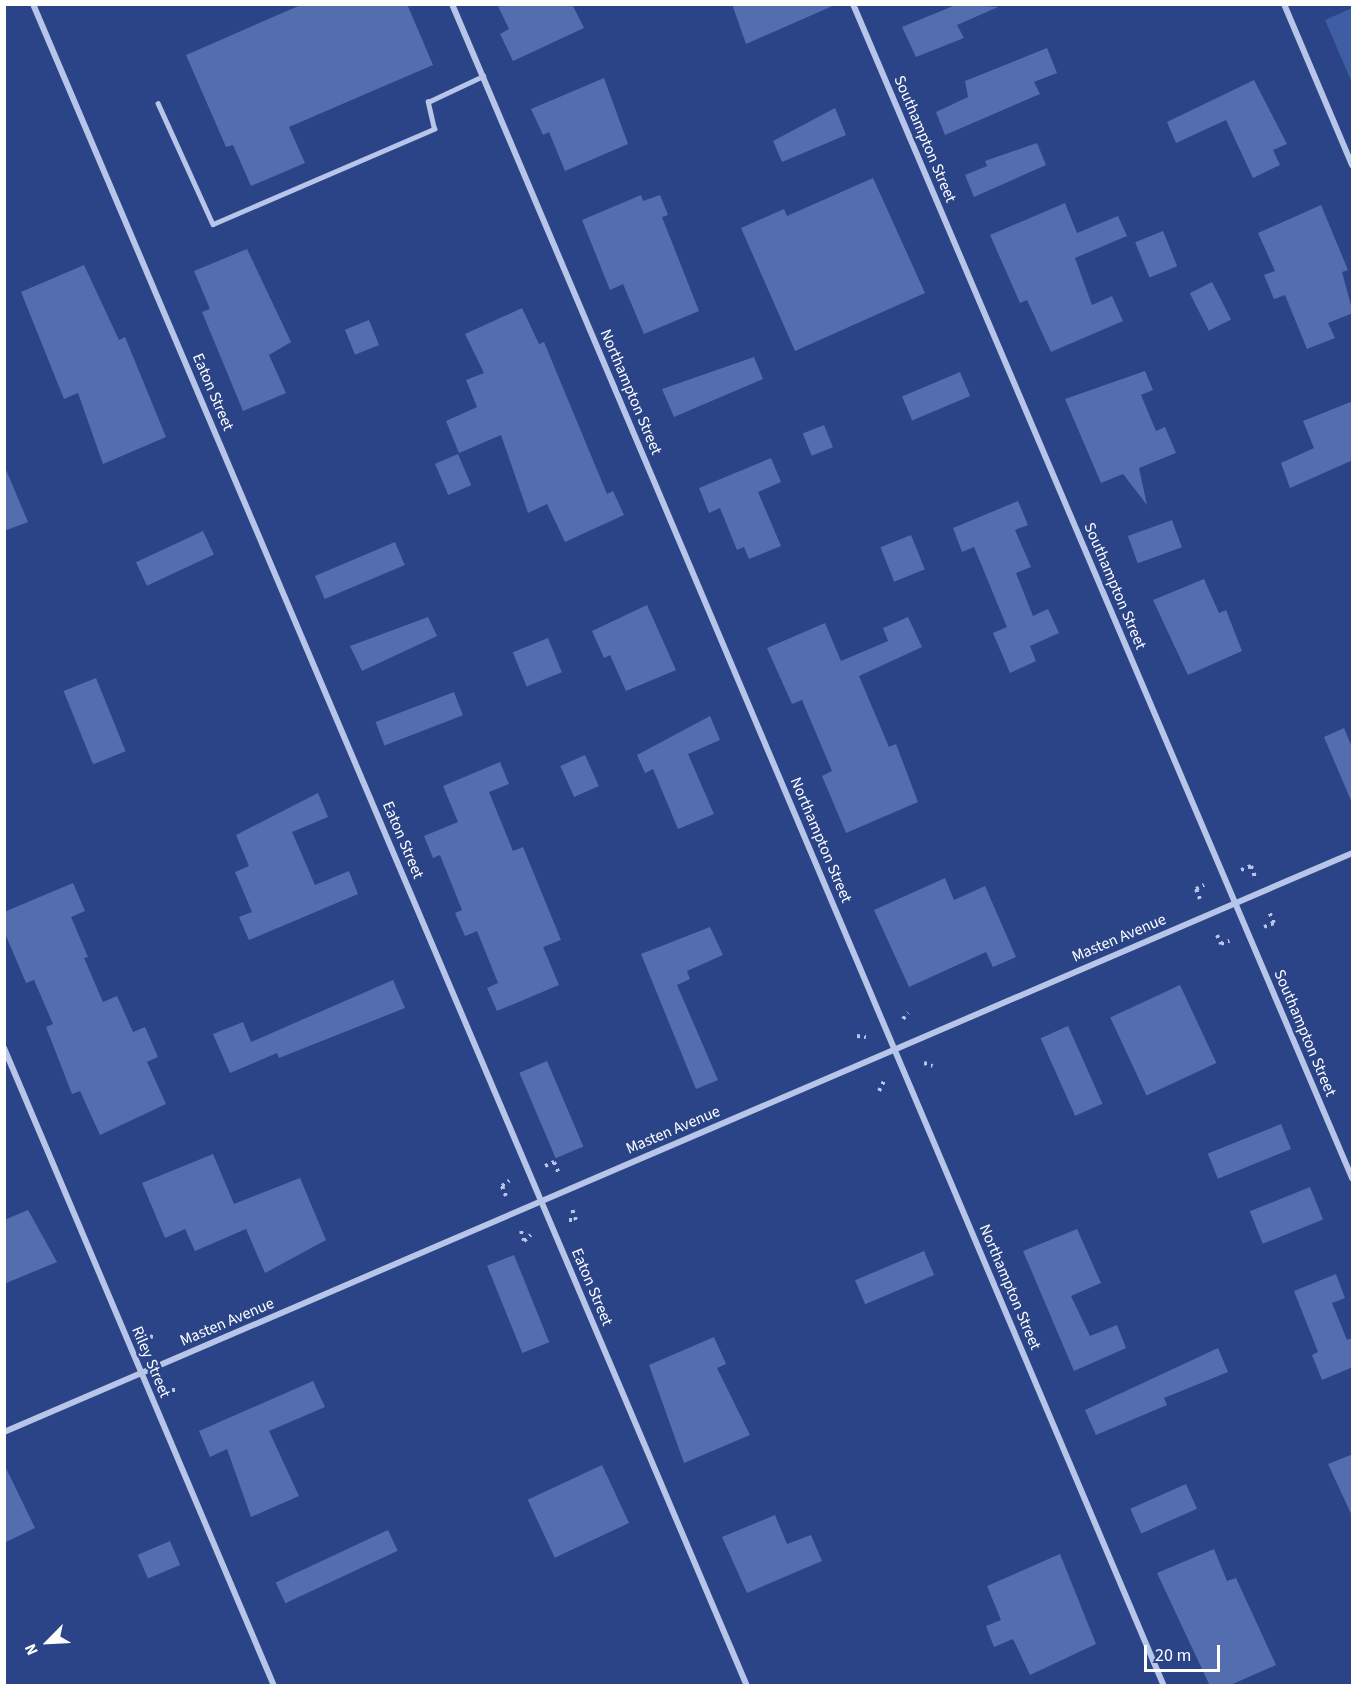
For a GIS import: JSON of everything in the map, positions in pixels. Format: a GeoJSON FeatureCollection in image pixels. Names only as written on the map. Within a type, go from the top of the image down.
{"type":"FeatureCollection","features":[{"type":"Feature","properties":{"kind":"street","name":"Eaton Street"},"geometry":{"type":"LineString","coordinates":[[33,4],[747,1686]]}},
{"type":"Feature","properties":{"kind":"street","name":"Northampton Street"},"geometry":{"type":"LineString","coordinates":[[452,4],[1164,1686]]}},
{"type":"Feature","properties":{"kind":"street","name":"Southampton Street"},"geometry":{"type":"LineString","coordinates":[[853,4],[1353,1178]]}},
{"type":"Feature","properties":{"kind":"street"},"geometry":{"type":"LineString","coordinates":[[1284,4],[1353,165]]}},
{"type":"Feature","properties":{"kind":"street","name":"Masten Avenue"},"geometry":{"type":"LineString","coordinates":[[4,1432],[1353,853]]}},
{"type":"Feature","properties":{"kind":"street","name":"Riley Street"},"geometry":{"type":"LineString","coordinates":[[4,1048],[274,1686]]}},
{"type":"Feature","properties":{"kind":"lane"},"geometry":{"type":"LineString","coordinates":[[158,103],[213,224],[434,129],[428,102],[483,76]]}},
{"type":"Feature","properties":{"kind":"path"},"geometry":{"type":"LineString","coordinates":[[1241,870],[1251,866],[1255,877]]}},
{"type":"Feature","properties":{"kind":"path"},"geometry":{"type":"LineString","coordinates":[[1200,899],[1196,889],[1204,885]]}},
{"type":"Feature","properties":{"kind":"path"},"geometry":{"type":"LineString","coordinates":[[1264,927],[1274,923],[1269,911]]}},
{"type":"Feature","properties":{"kind":"path"},"geometry":{"type":"LineString","coordinates":[[1217,935],[1221,944],[1229,941]]}},
{"type":"Feature","properties":{"kind":"path"},"geometry":{"type":"LineString","coordinates":[[903,1019],[908,1012]]}},
{"type":"Feature","properties":{"kind":"path"},"geometry":{"type":"LineString","coordinates":[[857,1036],[866,1037]]}},
{"type":"Feature","properties":{"kind":"path"},"geometry":{"type":"LineString","coordinates":[[924,1063],[933,1066]]}},
{"type":"Feature","properties":{"kind":"path"},"geometry":{"type":"LineString","coordinates":[[879,1091],[884,1081]]}},
{"type":"Feature","properties":{"kind":"path"},"geometry":{"type":"LineString","coordinates":[[545,1166],[554,1162],[559,1174]]}},
{"type":"Feature","properties":{"kind":"path"},"geometry":{"type":"LineString","coordinates":[[506,1196],[502,1186],[510,1181]]}},
{"type":"Feature","properties":{"kind":"path"},"geometry":{"type":"LineString","coordinates":[[569,1220],[576,1220],[572,1209]]}},
{"type":"Feature","properties":{"kind":"path"},"geometry":{"type":"LineString","coordinates":[[521,1231],[524,1241],[531,1235]]}},
{"type":"Feature","properties":{"kind":"path"},"geometry":{"type":"LineString","coordinates":[[172,1390],[179,1390]]}},
{"type":"Feature","properties":{"kind":"shaded area"},"geometry":{"type":"Polygon","coordinates":[[[1352,8],[1352,83],[1325,20],[1352,8]]]}},
{"type":"Feature","properties":{"kind":"building"},"geometry":{"type":"Polygon","coordinates":[[[303,4],[407,4],[433,65],[289,127],[305,163],[251,186],[233,145],[226,147],[186,55],[303,4]]]}},
{"type":"Feature","properties":{"kind":"building"},"geometry":{"type":"Polygon","coordinates":[[[497,4],[572,4],[584,28],[513,61],[500,34],[509,29],[497,4]]]}},
{"type":"Feature","properties":{"kind":"building"},"geometry":{"type":"Polygon","coordinates":[[[732,4],[837,4],[746,44],[732,4]]]}},
{"type":"Feature","properties":{"kind":"building"},"geometry":{"type":"Polygon","coordinates":[[[958,4],[998,7],[957,25],[964,38],[916,57],[902,27],[958,4]]]}},
{"type":"Feature","properties":{"kind":"building"},"geometry":{"type":"Polygon","coordinates":[[[1047,48],[1057,73],[1034,82],[1040,94],[945,135],[936,112],[968,97],[965,81],[1047,48]]]}},
{"type":"Feature","properties":{"kind":"building"},"geometry":{"type":"Polygon","coordinates":[[[604,78],[628,144],[565,171],[549,132],[543,135],[531,109],[604,78]]]}},
{"type":"Feature","properties":{"kind":"building"},"geometry":{"type":"Polygon","coordinates":[[[1254,80],[1287,144],[1273,150],[1280,165],[1253,178],[1226,120],[1176,143],[1167,122],[1254,80]]]}},
{"type":"Feature","properties":{"kind":"building"},"geometry":{"type":"Polygon","coordinates":[[[835,108],[846,135],[782,162],[773,141],[835,108]]]}},
{"type":"Feature","properties":{"kind":"building"},"geometry":{"type":"Polygon","coordinates":[[[1037,143],[1046,165],[974,197],[965,175],[987,166],[985,161],[1037,143]]]}},
{"type":"Feature","properties":{"kind":"building"},"geometry":{"type":"Polygon","coordinates":[[[873,178],[925,293],[795,351],[741,228],[784,209],[787,216],[873,178]]]}},
{"type":"Feature","properties":{"kind":"building"},"geometry":{"type":"Polygon","coordinates":[[[641,195],[643,201],[660,195],[668,215],[662,217],[699,311],[644,334],[623,284],[610,290],[582,220],[641,195]]]}},
{"type":"Feature","properties":{"kind":"building"},"geometry":{"type":"Polygon","coordinates":[[[1065,203],[1077,233],[1118,216],[1127,236],[1075,258],[1092,305],[1112,296],[1123,321],[1051,352],[1027,300],[1020,303],[990,235],[1065,203]]]}},
{"type":"Feature","properties":{"kind":"building"},"geometry":{"type":"Polygon","coordinates":[[[1321,205],[1348,270],[1342,272],[1353,313],[1328,323],[1335,338],[1307,349],[1285,295],[1274,299],[1264,275],[1275,271],[1258,233],[1321,205]]]}},
{"type":"Feature","properties":{"kind":"building"},"geometry":{"type":"Polygon","coordinates":[[[1163,231],[1177,266],[1149,277],[1135,242],[1163,231]]]}},
{"type":"Feature","properties":{"kind":"building"},"geometry":{"type":"Polygon","coordinates":[[[247,249],[291,342],[269,355],[286,393],[243,411],[202,312],[210,309],[194,271],[247,249]]]}},
{"type":"Feature","properties":{"kind":"building"},"geometry":{"type":"Polygon","coordinates":[[[84,265],[119,340],[125,337],[166,437],[103,464],[78,393],[64,399],[21,292],[84,265]]]}},
{"type":"Feature","properties":{"kind":"building"},"geometry":{"type":"Polygon","coordinates":[[[1212,282],[1231,319],[1209,331],[1190,293],[1212,282]]]}},
{"type":"Feature","properties":{"kind":"building"},"geometry":{"type":"Polygon","coordinates":[[[522,308],[539,344],[544,342],[607,494],[613,491],[624,515],[565,542],[547,504],[528,513],[501,435],[459,453],[446,421],[477,407],[466,380],[484,373],[465,334],[522,308]]]}},
{"type":"Feature","properties":{"kind":"building"},"geometry":{"type":"Polygon","coordinates":[[[369,320],[379,345],[355,355],[345,330],[369,320]]]}},
{"type":"Feature","properties":{"kind":"building"},"geometry":{"type":"Polygon","coordinates":[[[754,357],[763,379],[674,417],[662,389],[754,357]]]}},
{"type":"Feature","properties":{"kind":"building"},"geometry":{"type":"Polygon","coordinates":[[[1145,371],[1153,390],[1141,395],[1156,431],[1165,427],[1176,453],[1139,468],[1147,505],[1123,474],[1101,483],[1065,399],[1145,371]]]}},
{"type":"Feature","properties":{"kind":"building"},"geometry":{"type":"Polygon","coordinates":[[[960,372],[970,396],[912,421],[902,397],[960,372]]]}},
{"type":"Feature","properties":{"kind":"building"},"geometry":{"type":"Polygon","coordinates":[[[1353,401],[1353,460],[1290,488],[1281,463],[1314,448],[1303,421],[1353,401]]]}},
{"type":"Feature","properties":{"kind":"building"},"geometry":{"type":"Polygon","coordinates":[[[824,425],[833,447],[812,456],[803,434],[824,425]]]}},
{"type":"Feature","properties":{"kind":"building"},"geometry":{"type":"Polygon","coordinates":[[[458,454],[471,485],[448,495],[435,464],[458,454]]]}},
{"type":"Feature","properties":{"kind":"building"},"geometry":{"type":"Polygon","coordinates":[[[771,458],[781,482],[758,492],[781,546],[749,559],[744,547],[737,550],[720,508],[709,513],[699,488],[771,458]]]}},
{"type":"Feature","properties":{"kind":"building"},"geometry":{"type":"Polygon","coordinates":[[[4,465],[28,522],[4,531],[4,465]]]}},
{"type":"Feature","properties":{"kind":"building"},"geometry":{"type":"Polygon","coordinates":[[[1018,501],[1028,525],[1015,530],[1031,567],[1016,573],[1033,616],[1048,609],[1059,633],[1030,646],[1036,661],[1010,673],[993,633],[1007,627],[974,547],[962,552],[953,528],[1018,501]]]}},
{"type":"Feature","properties":{"kind":"building"},"geometry":{"type":"Polygon","coordinates":[[[1172,520],[1182,547],[1138,563],[1128,536],[1172,520]]]}},
{"type":"Feature","properties":{"kind":"building"},"geometry":{"type":"Polygon","coordinates":[[[203,531],[214,555],[147,586],[136,562],[203,531]]]}},
{"type":"Feature","properties":{"kind":"building"},"geometry":{"type":"Polygon","coordinates":[[[911,535],[925,569],[894,582],[880,547],[911,535]]]}},
{"type":"Feature","properties":{"kind":"building"},"geometry":{"type":"Polygon","coordinates":[[[395,542],[405,565],[325,599],[315,576],[395,542]]]}},
{"type":"Feature","properties":{"kind":"building"},"geometry":{"type":"Polygon","coordinates":[[[1204,579],[1219,613],[1226,610],[1242,651],[1188,675],[1153,600],[1204,579]]]}},
{"type":"Feature","properties":{"kind":"building"},"geometry":{"type":"Polygon","coordinates":[[[647,605],[676,670],[626,691],[610,655],[604,658],[592,631],[647,605]]]}},
{"type":"Feature","properties":{"kind":"building"},"geometry":{"type":"Polygon","coordinates":[[[428,617],[437,636],[362,671],[350,646],[428,617]]]}},
{"type":"Feature","properties":{"kind":"building"},"geometry":{"type":"Polygon","coordinates":[[[908,617],[922,647],[859,676],[889,747],[896,744],[918,802],[846,833],[822,776],[832,771],[802,700],[792,704],[767,648],[825,623],[841,661],[888,641],[883,628],[908,617]]]}},
{"type":"Feature","properties":{"kind":"building"},"geometry":{"type":"Polygon","coordinates":[[[548,638],[562,672],[527,687],[513,652],[548,638]]]}},
{"type":"Feature","properties":{"kind":"building"},"geometry":{"type":"Polygon","coordinates":[[[96,678],[126,751],[93,764],[64,691],[96,678]]]}},
{"type":"Feature","properties":{"kind":"building"},"geometry":{"type":"Polygon","coordinates":[[[454,692],[463,715],[385,745],[376,722],[454,692]]]}},
{"type":"Feature","properties":{"kind":"building"},"geometry":{"type":"Polygon","coordinates":[[[710,716],[720,740],[688,754],[714,814],[678,829],[653,769],[645,773],[637,755],[710,716]]]}},
{"type":"Feature","properties":{"kind":"building"},"geometry":{"type":"Polygon","coordinates":[[[1344,728],[1353,750],[1352,803],[1324,737],[1344,728]]]}},
{"type":"Feature","properties":{"kind":"building"},"geometry":{"type":"Polygon","coordinates":[[[585,755],[599,786],[574,797],[560,766],[585,755]]]}},
{"type":"Feature","properties":{"kind":"building"},"geometry":{"type":"Polygon","coordinates":[[[500,762],[509,784],[489,792],[513,851],[523,847],[561,940],[543,947],[559,985],[497,1011],[487,988],[498,983],[477,931],[465,936],[455,913],[462,910],[440,855],[433,858],[424,836],[458,822],[443,786],[500,762]]]}},
{"type":"Feature","properties":{"kind":"building"},"geometry":{"type":"Polygon","coordinates":[[[318,793],[328,817],[292,832],[315,885],[349,871],[358,894],[249,940],[239,917],[252,912],[235,872],[249,866],[236,835],[318,793]]]}},
{"type":"Feature","properties":{"kind":"building"},"geometry":{"type":"Polygon","coordinates":[[[945,878],[954,900],[985,886],[1016,957],[993,967],[986,952],[909,987],[874,910],[945,878]]]}},
{"type":"Feature","properties":{"kind":"building"},"geometry":{"type":"Polygon","coordinates":[[[73,883],[85,911],[71,917],[88,957],[84,958],[103,1002],[117,996],[133,1032],[145,1027],[158,1057],[147,1062],[166,1104],[100,1135],[80,1091],[72,1094],[46,1027],[53,1024],[34,980],[26,983],[4,931],[4,912],[73,883]]]}},
{"type":"Feature","properties":{"kind":"building"},"geometry":{"type":"Polygon","coordinates":[[[710,927],[723,955],[687,971],[690,979],[677,985],[718,1080],[696,1089],[641,954],[710,927]]]}},
{"type":"Feature","properties":{"kind":"building"},"geometry":{"type":"Polygon","coordinates":[[[393,980],[405,1008],[279,1058],[277,1053],[230,1073],[213,1034],[243,1022],[251,1042],[393,980]]]}},
{"type":"Feature","properties":{"kind":"building"},"geometry":{"type":"Polygon","coordinates":[[[1180,985],[1216,1063],[1147,1095],[1110,1018],[1180,985]]]}},
{"type":"Feature","properties":{"kind":"building"},"geometry":{"type":"Polygon","coordinates":[[[1068,1026],[1103,1104],[1075,1116],[1041,1038],[1068,1026]]]}},
{"type":"Feature","properties":{"kind":"building"},"geometry":{"type":"Polygon","coordinates":[[[547,1061],[583,1147],[556,1158],[519,1073],[547,1061]]]}},
{"type":"Feature","properties":{"kind":"building"},"geometry":{"type":"Polygon","coordinates":[[[1281,1124],[1291,1149],[1218,1179],[1208,1154],[1281,1124]]]}},
{"type":"Feature","properties":{"kind":"building"},"geometry":{"type":"Polygon","coordinates":[[[213,1154],[234,1204],[300,1178],[326,1240],[265,1273],[246,1229],[195,1251],[185,1229],[165,1238],[142,1183],[213,1154]]]}},
{"type":"Feature","properties":{"kind":"building"},"geometry":{"type":"Polygon","coordinates":[[[1310,1187],[1323,1219],[1263,1244],[1250,1211],[1310,1187]]]}},
{"type":"Feature","properties":{"kind":"building"},"geometry":{"type":"Polygon","coordinates":[[[28,1210],[57,1262],[4,1284],[4,1220],[28,1210]]]}},
{"type":"Feature","properties":{"kind":"building"},"geometry":{"type":"Polygon","coordinates":[[[1077,1229],[1101,1283],[1071,1296],[1090,1336],[1117,1325],[1126,1348],[1074,1371],[1023,1251],[1077,1229]]]}},
{"type":"Feature","properties":{"kind":"building"},"geometry":{"type":"Polygon","coordinates":[[[924,1251],[934,1275],[865,1304],[855,1280],[924,1251]]]}},
{"type":"Feature","properties":{"kind":"building"},"geometry":{"type":"Polygon","coordinates":[[[514,1255],[549,1342],[522,1353],[487,1266],[514,1255]]]}},
{"type":"Feature","properties":{"kind":"building"},"geometry":{"type":"Polygon","coordinates":[[[1336,1274],[1345,1298],[1332,1303],[1347,1340],[1353,1338],[1353,1367],[1322,1380],[1312,1355],[1318,1352],[1294,1291],[1336,1274]]]}},
{"type":"Feature","properties":{"kind":"building"},"geometry":{"type":"Polygon","coordinates":[[[714,1337],[726,1364],[717,1368],[750,1435],[684,1463],[649,1365],[714,1337]]]}},
{"type":"Feature","properties":{"kind":"building"},"geometry":{"type":"Polygon","coordinates":[[[1218,1348],[1228,1372],[1164,1398],[1167,1405],[1096,1435],[1085,1410],[1218,1348]]]}},
{"type":"Feature","properties":{"kind":"building"},"geometry":{"type":"Polygon","coordinates":[[[313,1381],[325,1407],[269,1431],[299,1496],[251,1517],[227,1449],[210,1457],[199,1431],[313,1381]]]}},
{"type":"Feature","properties":{"kind":"building"},"geometry":{"type":"Polygon","coordinates":[[[1353,1454],[1353,1518],[1328,1464],[1353,1454]]]}},
{"type":"Feature","properties":{"kind":"building"},"geometry":{"type":"Polygon","coordinates":[[[4,1464],[35,1528],[4,1543],[4,1464]]]}},
{"type":"Feature","properties":{"kind":"building"},"geometry":{"type":"Polygon","coordinates":[[[602,1465],[629,1523],[555,1558],[528,1500],[602,1465]]]}},
{"type":"Feature","properties":{"kind":"building"},"geometry":{"type":"Polygon","coordinates":[[[1186,1484],[1197,1509],[1141,1533],[1130,1509],[1186,1484]]]}},
{"type":"Feature","properties":{"kind":"building"},"geometry":{"type":"Polygon","coordinates":[[[775,1515],[787,1544],[811,1535],[822,1561],[747,1593],[722,1537],[775,1515]]]}},
{"type":"Feature","properties":{"kind":"building"},"geometry":{"type":"Polygon","coordinates":[[[388,1530],[398,1551],[285,1603],[276,1582],[388,1530]]]}},
{"type":"Feature","properties":{"kind":"building"},"geometry":{"type":"Polygon","coordinates":[[[170,1541],[180,1565],[148,1579],[138,1555],[170,1541]]]}},
{"type":"Feature","properties":{"kind":"building"},"geometry":{"type":"Polygon","coordinates":[[[1214,1549],[1227,1581],[1236,1578],[1276,1665],[1228,1686],[1210,1686],[1157,1573],[1214,1549]]]}},
{"type":"Feature","properties":{"kind":"building"},"geometry":{"type":"Polygon","coordinates":[[[1060,1554],[1096,1644],[1030,1675],[1013,1639],[994,1647],[986,1626],[1001,1620],[987,1586],[1060,1554]]]}}]}
